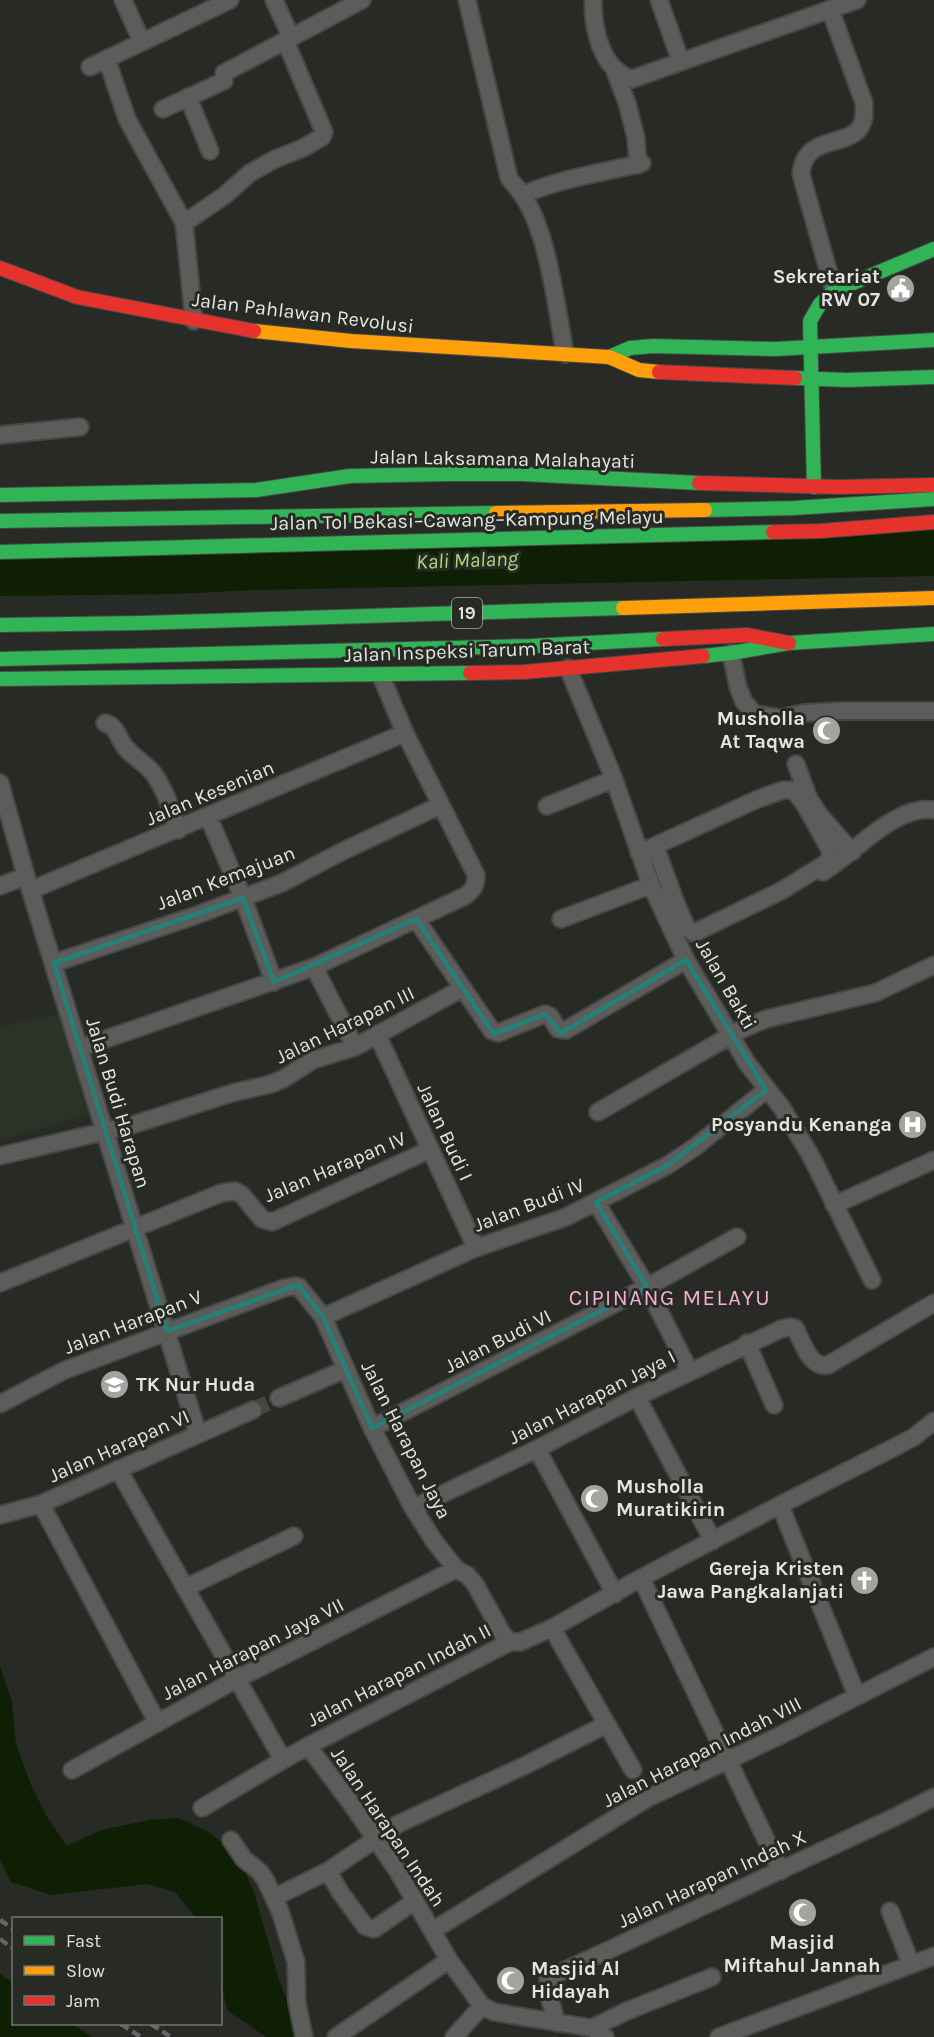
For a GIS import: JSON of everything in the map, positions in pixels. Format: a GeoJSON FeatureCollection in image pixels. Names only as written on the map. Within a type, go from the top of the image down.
{"type":"FeatureCollection","features":[{"type":"Feature","properties":{"kind":"main road"},"geometry":{"type":"LineString","coordinates":[[814,487],[810,321],[813,312],[834,291],[934,249]]}},
{"type":"Feature","properties":{"kind":"main road","name":"Jalan Pahlawan Revolusi"},"geometry":{"type":"LineString","coordinates":[[0,268],[77,297],[194,321],[257,331],[485,351],[609,357],[639,370],[847,380],[934,377]]}},
{"type":"Feature","properties":{"kind":"main road","name":"Jalan Pahlawan Revolusi"},"geometry":{"type":"LineString","coordinates":[[609,357],[630,348],[653,346],[811,348],[934,340]]}},
{"type":"Feature","properties":{"kind":"main road","name":"Jalan Laksamana Malahayati"},"geometry":{"type":"LineString","coordinates":[[0,495],[256,490],[350,476],[461,473],[814,487],[934,485]]}},
{"type":"Feature","properties":{"kind":"main road"},"geometry":{"type":"LineString","coordinates":[[0,521],[794,508],[934,499]]}},
{"type":"Feature","properties":{"kind":"main road","name":"Jalan Tol Bekasi–Cawang–Kampung Melayu"},"geometry":{"type":"LineString","coordinates":[[0,552],[820,531],[934,522]]}},
{"type":"Feature","properties":{"kind":"main road","name":"19"},"geometry":{"type":"LineString","coordinates":[[0,625],[141,623],[934,598]]}},
{"type":"Feature","properties":{"kind":"main road","name":"Jalan Inspeksi Tarum Barat"},"geometry":{"type":"LineString","coordinates":[[0,679],[248,675],[381,676],[524,672],[731,653],[789,643],[934,634]]}},
{"type":"Feature","properties":{"kind":"main road"},"geometry":{"type":"LineString","coordinates":[[0,659],[538,646],[730,635],[747,635],[789,643]]}},
{"type":"Feature","properties":{"kind":"street"},"geometry":{"type":"LineString","coordinates":[[123,0],[142,42]]}},
{"type":"Feature","properties":{"kind":"street"},"geometry":{"type":"LineString","coordinates":[[90,67],[230,0]]}},
{"type":"Feature","properties":{"kind":"street"},"geometry":{"type":"LineString","coordinates":[[184,223],[224,196],[250,173],[322,137],[324,132],[274,0]]}},
{"type":"Feature","properties":{"kind":"street"},"geometry":{"type":"LineString","coordinates":[[163,109],[225,81],[224,73],[362,0]]}},
{"type":"Feature","properties":{"kind":"street"},"geometry":{"type":"LineString","coordinates":[[467,0],[509,178],[523,195],[538,227],[566,354]]}},
{"type":"Feature","properties":{"kind":"street"},"geometry":{"type":"LineString","coordinates":[[523,195],[540,188],[640,164],[627,103],[596,32],[593,0]]}},
{"type":"Feature","properties":{"kind":"street"},"geometry":{"type":"LineString","coordinates":[[659,0],[681,62]]}},
{"type":"Feature","properties":{"kind":"street"},"geometry":{"type":"LineString","coordinates":[[614,69],[623,76],[633,78],[857,0]]}},
{"type":"Feature","properties":{"kind":"street"},"geometry":{"type":"LineString","coordinates":[[830,9],[864,103],[864,119],[860,129],[815,148],[804,160],[802,166],[801,174],[834,291]]}},
{"type":"Feature","properties":{"kind":"street"},"geometry":{"type":"LineString","coordinates":[[107,60],[127,119],[184,223],[194,321]]}},
{"type":"Feature","properties":{"kind":"street"},"geometry":{"type":"LineString","coordinates":[[188,98],[210,151]]}},
{"type":"Feature","properties":{"kind":"street"},"geometry":{"type":"LineString","coordinates":[[0,435],[80,427]]}},
{"type":"Feature","properties":{"kind":"street"},"geometry":{"type":"LineString","coordinates":[[731,653],[738,687],[744,702],[755,714],[780,718],[804,713],[838,711],[934,711]]}},
{"type":"Feature","properties":{"kind":"street","name":"Jalan Bakti"},"geometry":{"type":"LineString","coordinates":[[568,668],[614,779],[651,885],[684,956],[747,1063],[782,1108],[812,1158],[872,1280]]}},
{"type":"Feature","properties":{"kind":"street"},"geometry":{"type":"LineString","coordinates":[[80,1048],[314,967],[465,896],[473,890],[476,885],[476,875],[405,733],[381,676]]}},
{"type":"Feature","properties":{"kind":"street"},"geometry":{"type":"LineString","coordinates":[[105,723],[115,728],[128,750],[153,773],[178,830]]}},
{"type":"Feature","properties":{"kind":"street","name":"Jalan Kesenian"},"geometry":{"type":"LineString","coordinates":[[0,886],[29,883],[178,830],[405,733]]}},
{"type":"Feature","properties":{"kind":"street"},"geometry":{"type":"LineString","coordinates":[[796,764],[809,799],[818,813],[852,852]]}},
{"type":"Feature","properties":{"kind":"street"},"geometry":{"type":"LineString","coordinates":[[547,806],[614,779]]}},
{"type":"Feature","properties":{"kind":"street","name":"Jalan Budi Harapan"},"geometry":{"type":"LineString","coordinates":[[0,783],[198,1434]]}},
{"type":"Feature","properties":{"kind":"street"},"geometry":{"type":"LineString","coordinates":[[639,853],[758,799],[783,790],[796,793],[831,852],[828,862],[781,891],[694,933],[687,928],[677,906],[655,846]]}},
{"type":"Feature","properties":{"kind":"street","name":"Jalan Kemajuan"},"geometry":{"type":"LineString","coordinates":[[54,963],[282,883],[341,852],[441,805]]}},
{"type":"Feature","properties":{"kind":"street"},"geometry":{"type":"LineString","coordinates":[[416,919],[492,1031],[498,1033],[505,1031],[545,1014],[562,1031],[826,870],[852,852],[859,844],[903,815],[924,808],[934,810]]}},
{"type":"Feature","properties":{"kind":"street"},"geometry":{"type":"LineString","coordinates":[[208,816],[243,898],[274,982]]}},
{"type":"Feature","properties":{"kind":"street"},"geometry":{"type":"LineString","coordinates":[[561,919],[651,885]]}},
{"type":"Feature","properties":{"kind":"street"},"geometry":{"type":"LineString","coordinates":[[598,1112],[731,1035],[766,1019],[875,993],[934,965]]}},
{"type":"Feature","properties":{"kind":"street"},"geometry":{"type":"LineString","coordinates":[[314,967],[355,1047]]}},
{"type":"Feature","properties":{"kind":"street","name":"Jalan Harapan III"},"geometry":{"type":"LineString","coordinates":[[0,1156],[132,1125],[232,1093],[271,1084],[313,1060],[355,1047],[463,988]]}},
{"type":"Feature","properties":{"kind":"street","name":"Jalan Budi I"},"geometry":{"type":"LineString","coordinates":[[377,1034],[476,1248]]}},
{"type":"Feature","properties":{"kind":"street","name":"Jalan Budi IV"},"geometry":{"type":"LineString","coordinates":[[323,1317],[476,1248],[566,1217],[596,1202],[668,1165],[766,1090]]}},
{"type":"Feature","properties":{"kind":"street","name":"Jalan Harapan IV"},"geometry":{"type":"LineString","coordinates":[[0,1283],[221,1193],[235,1191],[242,1195],[262,1220],[272,1222],[429,1150]]}},
{"type":"Feature","properties":{"kind":"street"},"geometry":{"type":"LineString","coordinates":[[834,1205],[934,1160]]}},
{"type":"Feature","properties":{"kind":"street"},"geometry":{"type":"LineString","coordinates":[[596,1202],[647,1287],[690,1372]]}},
{"type":"Feature","properties":{"kind":"street","name":"Jalan Budi VI"},"geometry":{"type":"LineString","coordinates":[[372,1428],[647,1287],[737,1238]]}},
{"type":"Feature","properties":{"kind":"street","name":"Jalan Harapan Jaya"},"geometry":{"type":"LineString","coordinates":[[284,1288],[299,1287],[323,1317],[372,1428],[413,1508],[434,1541],[456,1569],[467,1575],[475,1584],[502,1633],[510,1642]]}},
{"type":"Feature","properties":{"kind":"street","name":"Jalan Harapan V"},"geometry":{"type":"LineString","coordinates":[[0,1404],[63,1371],[284,1288]]}},
{"type":"Feature","properties":{"kind":"street","name":"Jalan Harapan Jaya I"},"geometry":{"type":"LineString","coordinates":[[413,1508],[537,1449],[637,1397],[781,1329],[795,1328],[815,1363],[822,1366],[828,1365],[934,1303]]}},
{"type":"Feature","properties":{"kind":"street"},"geometry":{"type":"LineString","coordinates":[[747,1344],[774,1405]]}},
{"type":"Feature","properties":{"kind":"street"},"geometry":{"type":"LineString","coordinates":[[279,1398],[346,1369]]}},
{"type":"Feature","properties":{"kind":"street"},"geometry":{"type":"LineString","coordinates":[[637,1397],[713,1541]]}},
{"type":"Feature","properties":{"kind":"street","name":"Jalan Harapan VI"},"geometry":{"type":"LineString","coordinates":[[0,1515],[41,1503],[253,1410]]}},
{"type":"Feature","properties":{"kind":"street"},"geometry":{"type":"LineString","coordinates":[[510,1642],[520,1642],[552,1628],[641,1578],[914,1437],[934,1421]]}},
{"type":"Feature","properties":{"kind":"street"},"geometry":{"type":"LineString","coordinates":[[537,1449],[615,1594]]}},
{"type":"Feature","properties":{"kind":"street"},"geometry":{"type":"LineString","coordinates":[[118,1469],[283,1760]]}},
{"type":"Feature","properties":{"kind":"street"},"geometry":{"type":"LineString","coordinates":[[41,1503],[157,1722]]}},
{"type":"Feature","properties":{"kind":"street"},"geometry":{"type":"LineString","coordinates":[[780,1505],[857,1696]]}},
{"type":"Feature","properties":{"kind":"street"},"geometry":{"type":"LineString","coordinates":[[185,1588],[294,1536]]}},
{"type":"Feature","properties":{"kind":"street","name":"Jalan Harapan Jaya VII"},"geometry":{"type":"LineString","coordinates":[[72,1770],[237,1678],[456,1569]]}},
{"type":"Feature","properties":{"kind":"street"},"geometry":{"type":"LineString","coordinates":[[641,1578],[781,1871]]}},
{"type":"Feature","properties":{"kind":"street"},"geometry":{"type":"LineString","coordinates":[[552,1628],[633,1770]]}},
{"type":"Feature","properties":{"kind":"street","name":"Jalan Harapan Indah II"},"geometry":{"type":"LineString","coordinates":[[308,1746],[510,1642]]}},
{"type":"Feature","properties":{"kind":"street","name":"Jalan Harapan Indah VIII"},"geometry":{"type":"LineString","coordinates":[[432,1930],[648,1798],[934,1657]]}},
{"type":"Feature","properties":{"kind":"street"},"geometry":{"type":"LineString","coordinates":[[275,1897],[328,1871],[398,1824],[458,1798],[607,1724]]}},
{"type":"Feature","properties":{"kind":"street","name":"Jalan Harapan Indah"},"geometry":{"type":"LineString","coordinates":[[202,1808],[308,1746],[397,1870],[449,1960],[482,2006]]}},
{"type":"Feature","properties":{"kind":"street","name":"Jalan Harapan Indah X"},"geometry":{"type":"LineString","coordinates":[[557,2023],[547,1990],[548,1980],[557,1974],[781,1871],[934,1797]]}},
{"type":"Feature","properties":{"kind":"street"},"geometry":{"type":"LineString","coordinates":[[231,1840],[244,1859],[260,1872],[275,1897],[296,1962],[297,2002],[304,2037]]}},
{"type":"Feature","properties":{"kind":"street"},"geometry":{"type":"LineString","coordinates":[[328,1871],[340,1892],[369,1929],[374,1929],[415,1901]]}},
{"type":"Feature","properties":{"kind":"street"},"geometry":{"type":"LineString","coordinates":[[890,1911],[911,1964]]}},
{"type":"Feature","properties":{"kind":"street"},"geometry":{"type":"LineString","coordinates":[[719,2037],[934,1956]]}},
{"type":"Feature","properties":{"kind":"street"},"geometry":{"type":"LineString","coordinates":[[336,2037],[449,1960]]}},
{"type":"Feature","properties":{"kind":"street"},"geometry":{"type":"LineString","coordinates":[[454,2037],[482,2006],[494,2012],[598,2033],[627,2011],[712,1977]]}},
{"type":"Feature","properties":{"kind":"highlighted area"},"geometry":{"type":"Polygon","coordinates":[[[243,898],[274,982],[416,919],[494,1034],[545,1014],[561,1033],[686,960],[766,1090],[668,1165],[596,1202],[647,1287],[372,1428],[323,1317],[298,1285],[167,1331],[54,963],[243,898]]]}},
{"type":"Feature","properties":{"kind":"shaded area"},"geometry":{"type":"Polygon","coordinates":[[[60,1014],[88,1114],[0,1141],[0,1027],[60,1014]]]}},
{"type":"Feature","properties":{"kind":"water","name":"Kali Malang"},"geometry":{"type":"Polygon","coordinates":[[[934,522],[934,576],[0,596],[0,557],[934,522]]]}},
{"type":"Feature","properties":{"kind":"water"},"geometry":{"type":"Polygon","coordinates":[[[0,1666],[12,1702],[16,1744],[31,1785],[47,1817],[67,1846],[101,1830],[150,1820],[179,1818],[209,1832],[239,1857],[254,1892],[279,1980],[301,2037],[266,2037],[227,2010],[222,1986],[222,1917],[195,1917],[175,1892],[147,1884],[51,1895],[11,1882],[0,1860],[0,1666]]]}},
{"type":"Feature","properties":{"kind":"water"},"geometry":{"type":"Polygon","coordinates":[[[0,1974],[12,1982],[12,2025],[74,2025],[92,2037],[0,2037],[0,1974]]]}},
{"type":"Feature","properties":{"kind":"tunnel"},"geometry":{"type":"LineString","coordinates":[[253,1410],[279,1398]]}},
{"type":"Feature","properties":{"kind":"railway"},"geometry":{"type":"LineString","coordinates":[[0,1920],[12,1928]]}},
{"type":"Feature","properties":{"kind":"railway"},"geometry":{"type":"LineString","coordinates":[[0,1939],[12,1948]]}},
{"type":"Feature","properties":{"kind":"railway"},"geometry":{"type":"LineString","coordinates":[[123,2025],[141,2037]]}},
{"type":"Feature","properties":{"kind":"railway"},"geometry":{"type":"LineString","coordinates":[[153,2025],[171,2037]]}},
{"type":"Feature","properties":{"kind":"traffic: fast"},"geometry":{"type":"LineString","coordinates":[[814,487],[810,321],[820,304],[834,291],[934,249]]}},
{"type":"Feature","properties":{"kind":"traffic: fast"},"geometry":{"type":"LineString","coordinates":[[609,357],[630,348],[653,346],[776,349],[934,340]]}},
{"type":"Feature","properties":{"kind":"traffic: fast"},"geometry":{"type":"LineString","coordinates":[[795,378],[847,380],[934,377]]}},
{"type":"Feature","properties":{"kind":"traffic: fast"},"geometry":{"type":"LineString","coordinates":[[0,495],[256,490],[350,476],[450,474],[521,474],[699,483]]}},
{"type":"Feature","properties":{"kind":"traffic: fast"},"geometry":{"type":"LineString","coordinates":[[705,510],[794,508],[934,499]]}},
{"type":"Feature","properties":{"kind":"traffic: fast"},"geometry":{"type":"LineString","coordinates":[[0,521],[496,513]]}},
{"type":"Feature","properties":{"kind":"traffic: fast"},"geometry":{"type":"LineString","coordinates":[[0,552],[773,532]]}},
{"type":"Feature","properties":{"kind":"traffic: fast"},"geometry":{"type":"LineString","coordinates":[[0,625],[141,623],[623,608]]}},
{"type":"Feature","properties":{"kind":"traffic: fast"},"geometry":{"type":"LineString","coordinates":[[703,656],[789,643],[934,634]]}},
{"type":"Feature","properties":{"kind":"traffic: fast"},"geometry":{"type":"LineString","coordinates":[[0,659],[531,646],[663,639]]}},
{"type":"Feature","properties":{"kind":"traffic: fast"},"geometry":{"type":"LineString","coordinates":[[0,679],[470,673]]}},
{"type":"Feature","properties":{"kind":"traffic: slow"},"geometry":{"type":"LineString","coordinates":[[254,331],[351,341],[609,357],[639,370],[659,372]]}},
{"type":"Feature","properties":{"kind":"traffic: slow"},"geometry":{"type":"LineString","coordinates":[[496,513],[705,510]]}},
{"type":"Feature","properties":{"kind":"traffic: slow"},"geometry":{"type":"LineString","coordinates":[[623,608],[934,598]]}},
{"type":"Feature","properties":{"kind":"traffic: jam"},"geometry":{"type":"LineString","coordinates":[[0,268],[77,297],[254,331]]}},
{"type":"Feature","properties":{"kind":"traffic: jam"},"geometry":{"type":"LineString","coordinates":[[659,372],[795,378]]}},
{"type":"Feature","properties":{"kind":"traffic: jam"},"geometry":{"type":"LineString","coordinates":[[699,483],[838,487],[934,485]]}},
{"type":"Feature","properties":{"kind":"traffic: jam"},"geometry":{"type":"LineString","coordinates":[[773,532],[820,531],[934,522]]}},
{"type":"Feature","properties":{"kind":"traffic: jam"},"geometry":{"type":"LineString","coordinates":[[663,639],[747,635],[789,643]]}},
{"type":"Feature","properties":{"kind":"traffic: jam"},"geometry":{"type":"LineString","coordinates":[[470,673],[524,672],[703,656]]}},
{"type":"Feature","properties":{"kind":"place","name":"Sekretariat RW 07"},"geometry":{"type":"Point","coordinates":[901,288]}},
{"type":"Feature","properties":{"kind":"place","name":"Musholla At Taqwa"},"geometry":{"type":"Point","coordinates":[826,730]}},
{"type":"Feature","properties":{"kind":"place","name":"Posyandu Kenanga"},"geometry":{"type":"Point","coordinates":[913,1124]}},
{"type":"Feature","properties":{"kind":"place","name":"TK Nur Huda"},"geometry":{"type":"Point","coordinates":[115,1384]}},
{"type":"Feature","properties":{"kind":"place","name":"Musholla Muratikirin"},"geometry":{"type":"Point","coordinates":[595,1498]}},
{"type":"Feature","properties":{"kind":"place","name":"Gereja Kristen Jawa Pangkalanjati"},"geometry":{"type":"Point","coordinates":[865,1580]}},
{"type":"Feature","properties":{"kind":"place","name":"Masjid Miftahul Jannah"},"geometry":{"type":"Point","coordinates":[802,1912]}},
{"type":"Feature","properties":{"kind":"place","name":"Masjid Al Hidayah"},"geometry":{"type":"Point","coordinates":[510,1980]}},
{"type":"Feature","properties":{"kind":"district","name":"CIPINANG MELAYU"},"geometry":{"type":"Point","coordinates":[670,1298]}}]}
